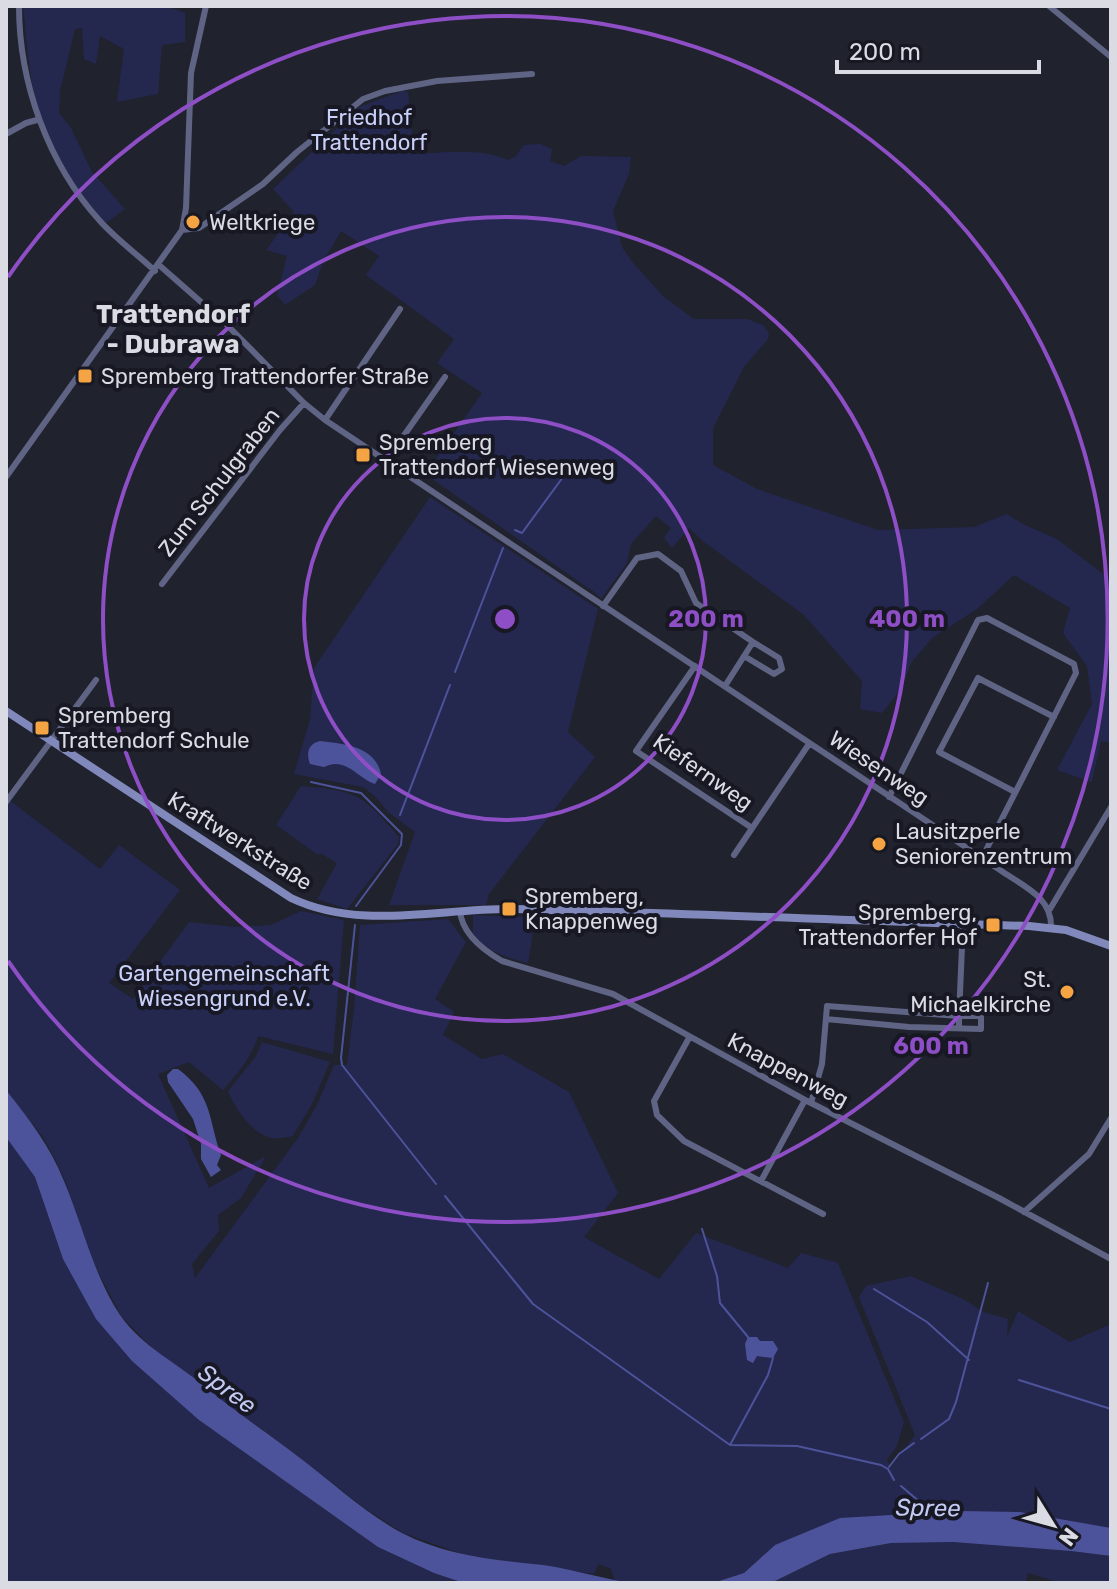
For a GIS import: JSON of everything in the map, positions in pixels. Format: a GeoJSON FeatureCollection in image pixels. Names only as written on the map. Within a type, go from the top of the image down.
{"type":"FeatureCollection","features":[{"type":"Feature","properties":{"kind":"main road","name":"Kraftwerkstraße"},"geometry":{"type":"LineString","coordinates":[[6,711],[291,898],[328,913],[371,916],[521,909],[1051,927],[1111,946]]}},
{"type":"Feature","properties":{"kind":"street","name":"Wiesenweg"},"geometry":{"type":"LineString","coordinates":[[19,6],[19,29],[37,120],[71,184],[89,209],[225,323],[304,403],[386,461],[982,858],[1040,898],[1050,909]]}},
{"type":"Feature","properties":{"kind":"street"},"geometry":{"type":"LineString","coordinates":[[6,477],[182,230],[186,208],[191,73],[206,6]]}},
{"type":"Feature","properties":{"kind":"street"},"geometry":{"type":"LineString","coordinates":[[1049,6],[1111,57]]}},
{"type":"Feature","properties":{"kind":"street"},"geometry":{"type":"LineString","coordinates":[[182,230],[199,228],[263,184],[363,99],[385,91],[437,81],[532,74]]}},
{"type":"Feature","properties":{"kind":"street"},"geometry":{"type":"LineString","coordinates":[[6,134],[37,120]]}},
{"type":"Feature","properties":{"kind":"street"},"geometry":{"type":"LineString","coordinates":[[325,420],[400,309]]}},
{"type":"Feature","properties":{"kind":"street"},"geometry":{"type":"LineString","coordinates":[[386,461],[445,377]]}},
{"type":"Feature","properties":{"kind":"street","name":"Zum Schulgraben"},"geometry":{"type":"LineString","coordinates":[[162,584],[304,403]]}},
{"type":"Feature","properties":{"kind":"street"},"geometry":{"type":"LineString","coordinates":[[603,606],[637,558],[658,554],[681,571],[696,603],[779,658],[782,669],[774,674],[744,656]]}},
{"type":"Feature","properties":{"kind":"street"},"geometry":{"type":"LineString","coordinates":[[889,797],[978,620],[987,618],[1074,664],[1076,673],[982,858]]}},
{"type":"Feature","properties":{"kind":"street"},"geometry":{"type":"LineString","coordinates":[[725,686],[753,642]]}},
{"type":"Feature","properties":{"kind":"street","name":"Kiefernweg"},"geometry":{"type":"LineString","coordinates":[[695,666],[636,751],[752,828]]}},
{"type":"Feature","properties":{"kind":"street"},"geometry":{"type":"LineString","coordinates":[[1015,792],[939,752],[978,678],[1054,717]]}},
{"type":"Feature","properties":{"kind":"street"},"geometry":{"type":"LineString","coordinates":[[6,802],[96,680]]}},
{"type":"Feature","properties":{"kind":"street","name":"Kiefernweg"},"geometry":{"type":"LineString","coordinates":[[734,855],[809,744]]}},
{"type":"Feature","properties":{"kind":"street"},"geometry":{"type":"LineString","coordinates":[[1051,927],[1050,909],[1111,807]]}},
{"type":"Feature","properties":{"kind":"street","name":"Knappenweg"},"geometry":{"type":"LineString","coordinates":[[460,910],[466,929],[491,955],[502,961],[613,994],[808,1102],[1111,1259]]}},
{"type":"Feature","properties":{"kind":"street"},"geometry":{"type":"LineString","coordinates":[[959,1028],[963,924]]}},
{"type":"Feature","properties":{"kind":"street"},"geometry":{"type":"LineString","coordinates":[[761,1181],[808,1102],[822,1064],[827,1006],[981,1016],[981,1029],[909,1027],[826,1019]]}},
{"type":"Feature","properties":{"kind":"street"},"geometry":{"type":"LineString","coordinates":[[848,1022],[849,1009]]}},
{"type":"Feature","properties":{"kind":"street"},"geometry":{"type":"LineString","coordinates":[[909,1027],[910,1013]]}},
{"type":"Feature","properties":{"kind":"street"},"geometry":{"type":"LineString","coordinates":[[689,1038],[654,1101],[657,1115],[684,1141],[823,1214]]}},
{"type":"Feature","properties":{"kind":"street"},"geometry":{"type":"LineString","coordinates":[[1024,1212],[1089,1154],[1111,1118]]}},
{"type":"Feature","properties":{"kind":"green space"},"geometry":{"type":"Polygon","coordinates":[[[23,6],[166,6],[185,13],[185,42],[162,45],[158,94],[117,102],[124,49],[100,36],[96,64],[84,59],[82,28],[75,29],[60,91],[59,113],[71,128],[92,172],[125,209],[106,223],[65,168],[42,121],[32,81],[23,6]]]}},
{"type":"Feature","properties":{"kind":"green space","name":"Friedhof Trattendorf"},"geometry":{"type":"Polygon","coordinates":[[[402,91],[408,92],[414,154],[474,152],[508,160],[515,157],[524,145],[540,144],[552,149],[550,161],[564,166],[581,156],[631,157],[629,174],[613,211],[622,247],[633,263],[664,297],[694,319],[747,319],[763,325],[769,333],[768,339],[744,367],[713,428],[713,465],[757,489],[878,530],[974,527],[1007,514],[1057,539],[1111,580],[1111,743],[1101,741],[1092,782],[1057,770],[1092,704],[1087,666],[1063,633],[1070,608],[1014,575],[977,609],[932,638],[911,663],[901,689],[882,713],[860,709],[862,681],[804,615],[689,528],[672,548],[664,538],[671,528],[656,516],[631,544],[627,563],[601,599],[425,474],[482,393],[437,363],[454,339],[366,275],[379,256],[341,231],[324,260],[315,285],[285,305],[277,295],[287,256],[266,250],[294,212],[273,189],[359,107],[402,91]]]}},
{"type":"Feature","properties":{"kind":"green space"},"geometry":{"type":"Polygon","coordinates":[[[430,497],[598,609],[568,732],[595,757],[489,894],[486,905],[389,905],[415,832],[388,812],[363,787],[294,774],[310,719],[314,668],[430,497]]]}},
{"type":"Feature","properties":{"kind":"green space"},"geometry":{"type":"Polygon","coordinates":[[[301,786],[335,790],[358,797],[399,837],[398,844],[347,909],[317,899],[337,863],[320,853],[318,855],[276,825],[301,786]]]}},
{"type":"Feature","properties":{"kind":"green space","name":"Gartengemeinschaft Wiesengrund e.V."},"geometry":{"type":"Polygon","coordinates":[[[9,800],[100,869],[119,845],[180,890],[109,983],[133,999],[189,922],[235,927],[271,925],[301,911],[344,920],[333,1054],[258,1036],[248,1058],[223,1090],[189,1062],[158,1074],[209,1188],[266,1156],[241,1198],[218,1215],[219,1231],[192,1264],[195,1278],[298,1138],[317,1105],[334,1065],[347,1065],[360,925],[448,919],[466,942],[435,999],[454,1012],[443,1035],[482,1059],[503,1054],[569,1092],[618,1193],[584,1237],[659,1279],[696,1233],[788,1268],[801,1253],[838,1263],[904,1422],[897,1446],[887,1460],[891,1467],[915,1435],[859,1297],[866,1286],[911,1276],[965,1300],[983,1312],[1008,1319],[1007,1337],[1018,1311],[1070,1342],[1111,1324],[1111,1528],[1020,1512],[934,1514],[775,1545],[744,1573],[713,1583],[615,1581],[611,1569],[598,1564],[594,1574],[468,1556],[403,1533],[363,1507],[158,1354],[121,1316],[89,1254],[66,1183],[54,1157],[43,1137],[6,1090],[6,804],[9,800]]]}},
{"type":"Feature","properties":{"kind":"green space"},"geometry":{"type":"Polygon","coordinates":[[[473,915],[531,917],[532,939],[528,963],[485,946],[473,934],[473,915]]]}},
{"type":"Feature","properties":{"kind":"green space"},"geometry":{"type":"Polygon","coordinates":[[[262,1042],[330,1062],[312,1104],[293,1136],[273,1138],[259,1132],[240,1113],[228,1091],[256,1056],[262,1042]]]}},
{"type":"Feature","properties":{"kind":"green space"},"geometry":{"type":"Polygon","coordinates":[[[6,1137],[35,1177],[63,1259],[199,1420],[378,1547],[464,1583],[6,1583],[6,1137]]]}},
{"type":"Feature","properties":{"kind":"green space"},"geometry":{"type":"Polygon","coordinates":[[[953,1542],[1111,1556],[1111,1583],[1062,1583],[1028,1573],[1026,1581],[1032,1583],[771,1583],[830,1554],[891,1543],[953,1542]]]}},
{"type":"Feature","properties":{"kind":"shaded area"},"geometry":{"type":"Polygon","coordinates":[[[320,741],[357,748],[372,757],[381,774],[375,784],[339,764],[324,767],[310,764],[309,750],[320,741]]]}},
{"type":"Feature","properties":{"kind":"shaded area"},"geometry":{"type":"Polygon","coordinates":[[[178,1069],[198,1088],[208,1108],[221,1155],[217,1165],[221,1170],[211,1177],[201,1159],[201,1144],[193,1119],[168,1082],[167,1075],[178,1069]]]}},
{"type":"Feature","properties":{"kind":"shaded area"},"geometry":{"type":"Polygon","coordinates":[[[6,1090],[52,1156],[71,1198],[95,1266],[120,1315],[150,1346],[362,1507],[402,1533],[436,1547],[471,1556],[554,1567],[632,1583],[464,1583],[434,1573],[378,1547],[199,1420],[132,1361],[96,1319],[63,1259],[35,1177],[6,1137],[6,1090]]]}},
{"type":"Feature","properties":{"kind":"shaded area"},"geometry":{"type":"Polygon","coordinates":[[[748,1337],[773,1341],[778,1349],[773,1358],[757,1356],[753,1363],[747,1360],[745,1344],[748,1337]]]}},
{"type":"Feature","properties":{"kind":"shaded area"},"geometry":{"type":"Polygon","coordinates":[[[960,1511],[1020,1512],[1111,1528],[1111,1556],[953,1542],[891,1543],[830,1554],[771,1583],[713,1583],[744,1573],[775,1545],[840,1518],[960,1511]]]}},
{"type":"Feature","properties":{"kind":"waterway"},"geometry":{"type":"LineString","coordinates":[[515,530],[522,533],[574,462]]}},
{"type":"Feature","properties":{"kind":"waterway"},"geometry":{"type":"LineString","coordinates":[[455,672],[503,548]]}},
{"type":"Feature","properties":{"kind":"waterway"},"geometry":{"type":"LineString","coordinates":[[400,815],[450,685]]}},
{"type":"Feature","properties":{"kind":"waterway"},"geometry":{"type":"LineString","coordinates":[[311,782],[361,793],[402,834],[401,845],[356,906]]}},
{"type":"Feature","properties":{"kind":"waterway"},"geometry":{"type":"LineString","coordinates":[[355,925],[342,1065],[436,1184]]}},
{"type":"Feature","properties":{"kind":"waterway"},"geometry":{"type":"LineString","coordinates":[[445,1196],[533,1304],[730,1445],[797,1446],[881,1465],[888,1469],[894,1480]]}},
{"type":"Feature","properties":{"kind":"waterway"},"geometry":{"type":"LineString","coordinates":[[702,1229],[717,1276],[720,1303],[748,1337]]}},
{"type":"Feature","properties":{"kind":"waterway"},"geometry":{"type":"LineString","coordinates":[[921,1439],[949,1419],[988,1283]]}},
{"type":"Feature","properties":{"kind":"waterway"},"geometry":{"type":"LineString","coordinates":[[874,1289],[927,1322],[969,1360]]}},
{"type":"Feature","properties":{"kind":"waterway"},"geometry":{"type":"LineString","coordinates":[[730,1445],[768,1375],[773,1358]]}},
{"type":"Feature","properties":{"kind":"waterway"},"geometry":{"type":"LineString","coordinates":[[1019,1380],[1111,1409]]}},
{"type":"Feature","properties":{"kind":"waterway"},"geometry":{"type":"LineString","coordinates":[[889,1467],[899,1454],[914,1443]]}},
{"type":"Feature","properties":{"kind":"waterway","name":"Spree"},"geometry":{"type":"LineString","coordinates":[[901,1486],[934,1514]]}},
{"type":"Feature","properties":{"kind":"place","name":"Weltkriege"},"geometry":{"type":"Point","coordinates":[193,222]}},
{"type":"Feature","properties":{"kind":"place","name":"Spremberg Trattendorfer Straße"},"geometry":{"type":"Point","coordinates":[85,376]}},
{"type":"Feature","properties":{"kind":"place","name":"Spremberg Trattendorf Wiesenweg"},"geometry":{"type":"Point","coordinates":[363,455]}},
{"type":"Feature","properties":{"kind":"place","name":"Spremberg Trattendorf Schule"},"geometry":{"type":"Point","coordinates":[42,728]}},
{"type":"Feature","properties":{"kind":"place","name":"Lausitzperle Seniorenzentrum"},"geometry":{"type":"Point","coordinates":[879,844]}},
{"type":"Feature","properties":{"kind":"place","name":"Spremberg, Knappenweg"},"geometry":{"type":"Point","coordinates":[509,909]}},
{"type":"Feature","properties":{"kind":"place","name":"Spremberg, Trattendorfer Hof"},"geometry":{"type":"Point","coordinates":[993,925]}},
{"type":"Feature","properties":{"kind":"place","name":"St. Michaelkirche"},"geometry":{"type":"Point","coordinates":[1067,992]}},
{"type":"Feature","properties":{"kind":"district","name":"Trattendorf - Dubrawa"},"geometry":{"type":"Point","coordinates":[173,329]}}]}
